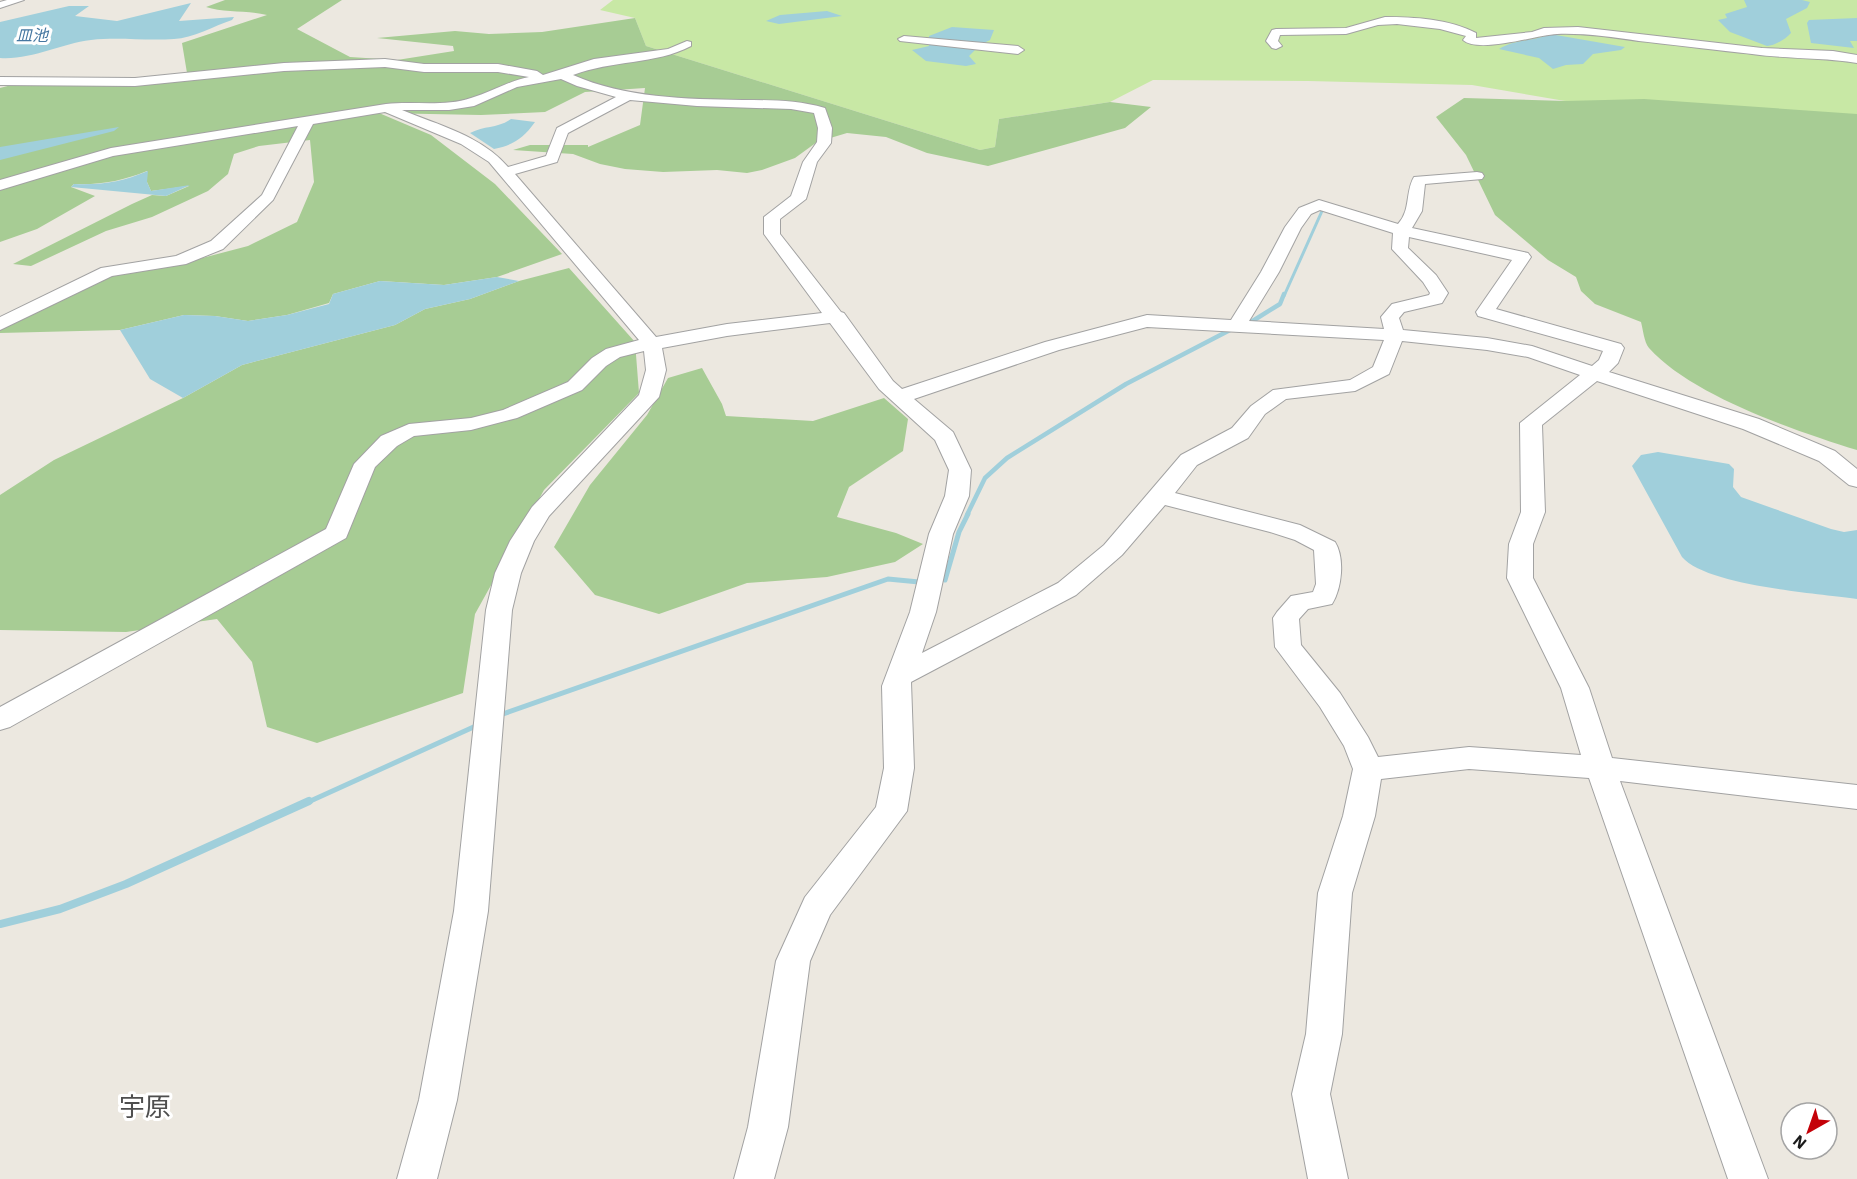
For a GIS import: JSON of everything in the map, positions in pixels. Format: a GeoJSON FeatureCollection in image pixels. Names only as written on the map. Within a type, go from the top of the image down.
{"type":"FeatureCollection","features":[{"type":"Feature","properties":{"kind":"street"},"geometry":{"type":"LineString","coordinates":[[0,5],[19,0]]}},
{"type":"Feature","properties":{"kind":"street"},"geometry":{"type":"LineString","coordinates":[[1276,46],[1272,41],[1276,32],[1343,31],[1378,21],[1414,21],[1461,30],[1471,33],[1469,40],[1486,42],[1506,37],[1534,35],[1544,31],[1578,30],[1762,52],[1857,58]]}},
{"type":"Feature","properties":{"kind":"street"},"geometry":{"type":"LineString","coordinates":[[904,39],[1018,50]]}},
{"type":"Feature","properties":{"kind":"street"},"geometry":{"type":"LineString","coordinates":[[0,185],[111,152],[386,108],[410,105],[449,106],[474,102],[514,84],[546,76],[562,75],[594,63],[671,52],[687,44]]}},
{"type":"Feature","properties":{"kind":"street"},"geometry":{"type":"LineString","coordinates":[[0,81],[135,82],[284,67],[385,63],[424,68],[498,68],[546,76]]}},
{"type":"Feature","properties":{"kind":"street"},"geometry":{"type":"LineString","coordinates":[[562,75],[580,85],[627,96],[739,104],[793,104],[820,111],[825,128],[824,143],[816,148],[808,161],[798,199],[772,217],[770,229],[886,385],[945,437],[960,470],[957,496],[941,534],[923,612],[896,686],[899,768],[891,811],[817,907],[793,961],[768,1127],[754,1179]]}},
{"type":"Feature","properties":{"kind":"street"},"geometry":{"type":"LineString","coordinates":[[505,172],[552,159],[562,131],[627,96]]}},
{"type":"Feature","properties":{"kind":"street"},"geometry":{"type":"LineString","coordinates":[[386,108],[466,141],[494,159],[651,344],[658,359],[657,376],[649,397],[540,512],[522,541],[508,573],[499,610],[471,911],[438,1100],[417,1179]]}},
{"type":"Feature","properties":{"kind":"street"},"geometry":{"type":"LineString","coordinates":[[0,324],[107,272],[180,260],[217,245],[268,197],[308,121]]}},
{"type":"Feature","properties":{"kind":"street"},"geometry":{"type":"LineString","coordinates":[[900,676],[1067,589],[1113,550],[1189,460],[1240,433],[1258,410],[1280,394],[1355,385],[1382,370],[1395,335],[1390,317],[1398,308],[1436,299],[1439,293],[1430,279],[1400,249],[1401,230],[1412,220],[1416,212],[1419,180],[1477,176]]}},
{"type":"Feature","properties":{"kind":"street"},"geometry":{"type":"LineString","coordinates":[[1237,325],[1270,272],[1293,226],[1305,211],[1319,205],[1401,230],[1522,257],[1485,312],[1614,348],[1608,363],[1531,423],[1533,512],[1521,544],[1520,578],[1575,688],[1600,768],[1748,1179]]}},
{"type":"Feature","properties":{"kind":"street"},"geometry":{"type":"LineString","coordinates":[[0,720],[337,533],[365,464],[389,441],[409,430],[471,424],[510,414],[575,386],[599,362],[613,353],[727,330],[837,317]]}},
{"type":"Feature","properties":{"kind":"street"},"geometry":{"type":"LineString","coordinates":[[901,396],[1052,346],[1148,321],[1395,335],[1487,344],[1532,352],[1751,424],[1827,456],[1857,480]]}},
{"type":"Feature","properties":{"kind":"street"},"geometry":{"type":"LineString","coordinates":[[1160,497],[1280,528],[1315,539],[1326,547],[1329,584],[1323,598],[1300,602],[1286,618],[1288,647],[1330,700],[1358,745],[1368,769],[1359,816],[1335,893],[1324,1034],[1311,1094],[1328,1179]]}},
{"type":"Feature","properties":{"kind":"street"},"geometry":{"type":"LineString","coordinates":[[1368,769],[1468,758],[1600,768],[1857,797]]}},
{"type":"Feature","properties":{"kind":"green space"},"geometry":{"type":"Polygon","coordinates":[[[225,0],[342,0],[297,29],[350,57],[397,60],[454,51],[453,46],[377,38],[455,31],[489,34],[542,32],[635,18],[646,46],[980,150],[995,147],[999,119],[1110,102],[1151,107],[1125,128],[988,166],[927,153],[886,137],[847,133],[817,142],[795,158],[747,173],[717,170],[663,172],[625,169],[600,164],[573,154],[513,150],[530,145],[588,145],[588,147],[640,125],[645,88],[585,92],[545,112],[481,115],[379,113],[431,135],[495,184],[562,254],[497,277],[444,285],[380,281],[333,294],[329,303],[287,315],[248,321],[215,316],[184,315],[120,330],[0,333],[0,330],[72,293],[118,274],[168,267],[248,246],[297,222],[314,182],[310,140],[259,146],[234,154],[228,174],[208,191],[152,217],[106,231],[31,266],[13,264],[152,195],[166,196],[189,186],[151,191],[147,182],[147,171],[112,182],[74,184],[71,187],[95,196],[37,229],[0,242],[0,88],[19,83],[164,83],[187,73],[182,43],[267,15],[206,7],[225,0]]]}},
{"type":"Feature","properties":{"kind":"green space"},"geometry":{"type":"Polygon","coordinates":[[[613,0],[1857,0],[1857,116],[1565,101],[1472,85],[1153,80],[1110,102],[999,119],[995,147],[980,150],[646,46],[635,18],[600,10],[613,0]]]}},
{"type":"Feature","properties":{"kind":"green space"},"geometry":{"type":"Polygon","coordinates":[[[1464,98],[1565,101],[1644,99],[1857,114],[1857,450],[1746,410],[1691,382],[1649,348],[1641,322],[1595,304],[1581,291],[1576,277],[1548,260],[1495,215],[1466,155],[1436,117],[1464,98]]]}},
{"type":"Feature","properties":{"kind":"green space"},"geometry":{"type":"Polygon","coordinates":[[[569,268],[635,342],[639,393],[544,490],[475,614],[463,693],[317,743],[267,727],[252,662],[217,619],[126,632],[0,630],[0,495],[54,460],[183,398],[242,365],[395,325],[425,309],[470,299],[519,281],[569,268]]]}},
{"type":"Feature","properties":{"kind":"green space"},"geometry":{"type":"Polygon","coordinates":[[[702,368],[726,416],[813,421],[884,398],[908,419],[903,451],[849,487],[837,517],[896,533],[923,544],[895,562],[827,577],[747,583],[659,614],[595,595],[554,547],[590,485],[647,415],[668,378],[702,368]]]}},
{"type":"Feature","properties":{"kind":"water"},"geometry":{"type":"Polygon","coordinates":[[[1744,0],[1810,2],[1807,8],[1786,19],[1791,33],[1783,40],[1767,46],[1730,32],[1718,20],[1727,18],[1725,14],[1747,7],[1744,0]]]}},
{"type":"Feature","properties":{"kind":"water","name":"皿池"},"geometry":{"type":"Polygon","coordinates":[[[191,3],[179,21],[234,17],[232,20],[181,38],[91,40],[23,57],[0,58],[0,22],[69,6],[89,6],[75,16],[117,21],[191,3]]]}},
{"type":"Feature","properties":{"kind":"water"},"geometry":{"type":"Polygon","coordinates":[[[827,11],[842,16],[779,24],[766,21],[780,15],[827,11]]]}},
{"type":"Feature","properties":{"kind":"water"},"geometry":{"type":"Polygon","coordinates":[[[1857,18],[1857,41],[1850,41],[1854,48],[1811,43],[1807,23],[1809,20],[1857,18]]]}},
{"type":"Feature","properties":{"kind":"water"},"geometry":{"type":"Polygon","coordinates":[[[952,27],[994,30],[990,40],[980,45],[969,56],[976,64],[966,66],[926,61],[912,50],[929,46],[929,36],[952,27]]]}},
{"type":"Feature","properties":{"kind":"water"},"geometry":{"type":"Polygon","coordinates":[[[1550,34],[1625,47],[1621,50],[1593,54],[1583,64],[1566,65],[1553,69],[1539,58],[1499,49],[1512,43],[1550,34]]]}},
{"type":"Feature","properties":{"kind":"water"},"geometry":{"type":"Polygon","coordinates":[[[511,119],[535,122],[517,140],[494,149],[470,133],[500,124],[511,119]]]}},
{"type":"Feature","properties":{"kind":"water"},"geometry":{"type":"Polygon","coordinates":[[[119,127],[114,131],[0,160],[0,147],[119,127]]]}},
{"type":"Feature","properties":{"kind":"water"},"geometry":{"type":"Polygon","coordinates":[[[148,171],[147,182],[151,191],[190,185],[166,196],[71,187],[74,184],[112,182],[148,171]]]}},
{"type":"Feature","properties":{"kind":"water"},"geometry":{"type":"Polygon","coordinates":[[[497,277],[519,281],[470,299],[425,309],[395,325],[242,365],[183,398],[150,379],[120,330],[184,315],[215,316],[248,321],[287,315],[329,304],[333,294],[380,281],[444,285],[497,277]]]}},
{"type":"Feature","properties":{"kind":"water"},"geometry":{"type":"Polygon","coordinates":[[[1658,452],[1729,464],[1734,469],[1733,487],[1741,497],[1831,529],[1844,532],[1857,530],[1857,599],[1764,587],[1714,575],[1695,567],[1682,557],[1632,466],[1641,455],[1658,452]]]}},
{"type":"Feature","properties":{"kind":"waterway"},"geometry":{"type":"LineString","coordinates":[[1284,296],[1322,211]]}},
{"type":"Feature","properties":{"kind":"waterway"},"geometry":{"type":"LineString","coordinates":[[1251,322],[1280,304],[1284,294]]}},
{"type":"Feature","properties":{"kind":"waterway"},"geometry":{"type":"LineString","coordinates":[[967,515],[985,478],[1007,458],[1126,384],[1230,330]]}},
{"type":"Feature","properties":{"kind":"waterway"},"geometry":{"type":"LineString","coordinates":[[945,580],[959,532],[968,514]]}},
{"type":"Feature","properties":{"kind":"waterway"},"geometry":{"type":"LineString","coordinates":[[500,715],[888,579],[919,582]]}},
{"type":"Feature","properties":{"kind":"waterway"},"geometry":{"type":"LineString","coordinates":[[306,803],[478,725]]}},
{"type":"Feature","properties":{"kind":"waterway"},"geometry":{"type":"LineString","coordinates":[[0,924],[60,909],[126,884],[309,801]]}},
{"type":"Feature","properties":{"kind":"district","name":"宇原"},"geometry":{"type":"Point","coordinates":[145,1106]}}]}
